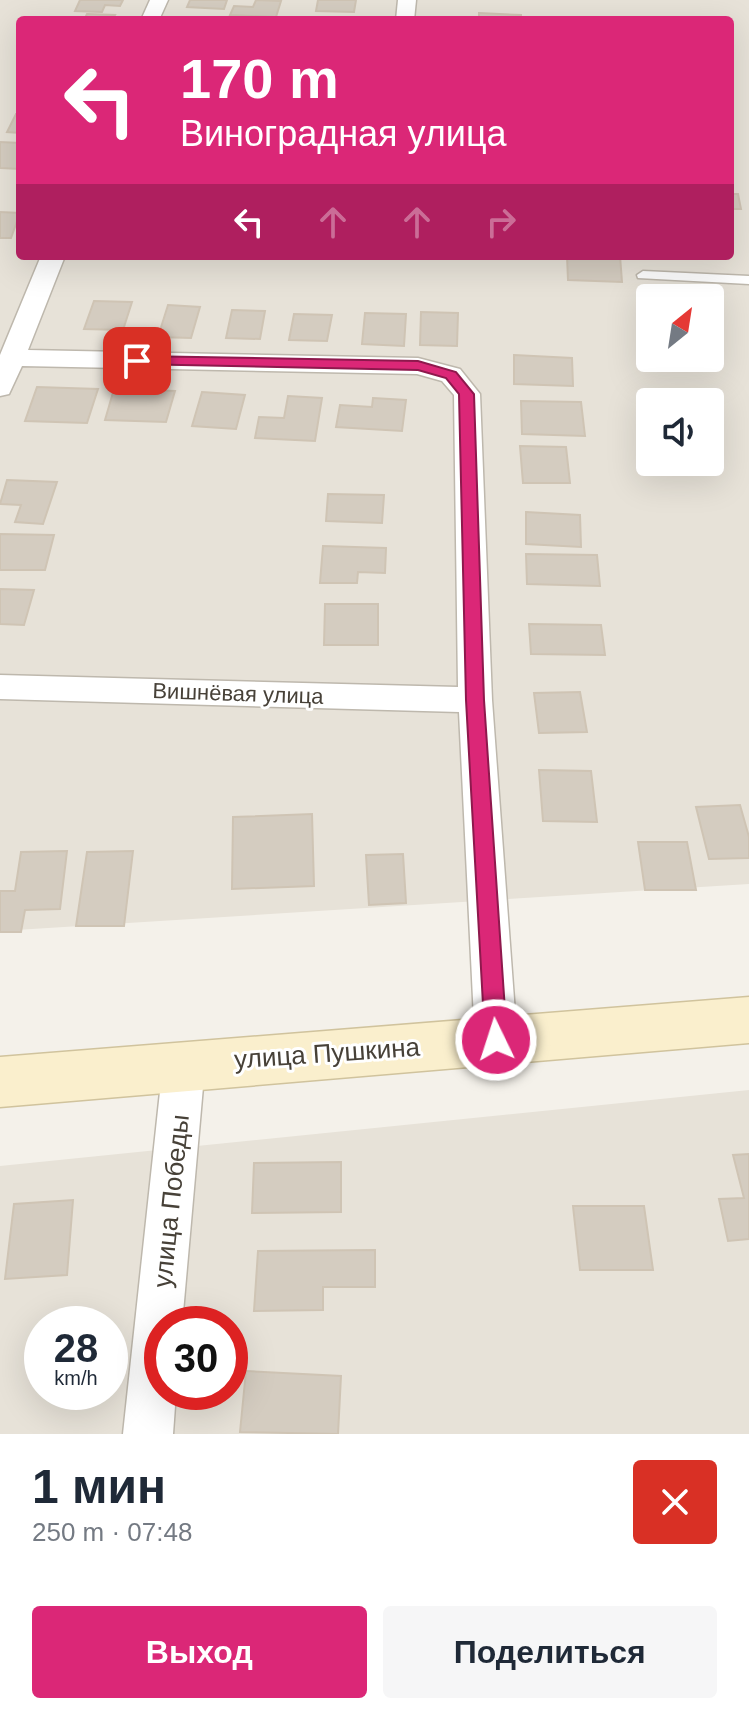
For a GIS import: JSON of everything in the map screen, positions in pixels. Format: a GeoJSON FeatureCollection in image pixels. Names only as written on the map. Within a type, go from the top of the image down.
{"type":"FeatureCollection","features":[{"type":"Feature","properties":{"kind":"street"},"geometry":{"type":"LineString","coordinates":[[0,388],[51,260]]}},
{"type":"Feature","properties":{"kind":"street"},"geometry":{"type":"LineString","coordinates":[[12,358],[418,366],[451,375],[467,394],[475,700],[496,1040]]}},
{"type":"Feature","properties":{"kind":"street","name":"Вишнёвая улица"},"geometry":{"type":"LineString","coordinates":[[0,687],[475,700]]}},
{"type":"Feature","properties":{"kind":"street","name":"улица Пушкина"},"geometry":{"type":"LineString","coordinates":[[0,1082],[184,1064],[749,1020]]}},
{"type":"Feature","properties":{"kind":"street","name":"улица Победы"},"geometry":{"type":"LineString","coordinates":[[148,1434],[184,1064]]}},
{"type":"Feature","properties":{"kind":"lane"},"geometry":{"type":"LineString","coordinates":[[643,275],[749,280]]}},
{"type":"Feature","properties":{"kind":"shaded area"},"geometry":{"type":"Polygon","coordinates":[[[0,0],[749,0],[749,884],[0,931],[0,0]]]}},
{"type":"Feature","properties":{"kind":"shaded area"},"geometry":{"type":"Polygon","coordinates":[[[749,1090],[749,1434],[0,1434],[0,1166],[749,1090]]]}},
{"type":"Feature","properties":{"kind":"building"},"geometry":{"type":"Polygon","coordinates":[[[80,0],[123,0],[120,6],[105,5],[102,12],[75,11],[80,0]]]}},
{"type":"Feature","properties":{"kind":"building"},"geometry":{"type":"Polygon","coordinates":[[[190,0],[227,0],[224,9],[187,7],[190,0]]]}},
{"type":"Feature","properties":{"kind":"building"},"geometry":{"type":"Polygon","coordinates":[[[256,0],[281,1],[276,16],[230,15],[234,6],[253,7],[256,0]]]}},
{"type":"Feature","properties":{"kind":"building"},"geometry":{"type":"Polygon","coordinates":[[[318,0],[356,0],[354,12],[316,11],[318,0]]]}},
{"type":"Feature","properties":{"kind":"building"},"geometry":{"type":"Polygon","coordinates":[[[479,13],[521,15],[521,16],[479,16],[479,13]]]}},
{"type":"Feature","properties":{"kind":"building"},"geometry":{"type":"Polygon","coordinates":[[[87,14],[115,15],[114,16],[87,14]]]}},
{"type":"Feature","properties":{"kind":"building"},"geometry":{"type":"Polygon","coordinates":[[[16,114],[16,133],[7,132],[16,114]]]}},
{"type":"Feature","properties":{"kind":"building"},"geometry":{"type":"Polygon","coordinates":[[[0,142],[16,143],[16,169],[0,168],[0,142]]]}},
{"type":"Feature","properties":{"kind":"building"},"geometry":{"type":"Polygon","coordinates":[[[734,194],[738,194],[741,209],[734,209],[734,194]]]}},
{"type":"Feature","properties":{"kind":"building"},"geometry":{"type":"Polygon","coordinates":[[[0,212],[16,213],[11,238],[0,238],[0,212]]]}},
{"type":"Feature","properties":{"kind":"building"},"geometry":{"type":"Polygon","coordinates":[[[567,260],[620,260],[622,282],[568,280],[567,260]]]}},
{"type":"Feature","properties":{"kind":"building"},"geometry":{"type":"Polygon","coordinates":[[[94,301],[132,302],[123,330],[84,329],[94,301]]]}},
{"type":"Feature","properties":{"kind":"building"},"geometry":{"type":"Polygon","coordinates":[[[168,305],[200,307],[191,338],[158,337],[168,305]]]}},
{"type":"Feature","properties":{"kind":"building"},"geometry":{"type":"Polygon","coordinates":[[[232,310],[265,311],[260,339],[226,338],[232,310]]]}},
{"type":"Feature","properties":{"kind":"building"},"geometry":{"type":"Polygon","coordinates":[[[421,312],[458,313],[457,346],[420,345],[421,312]]]}},
{"type":"Feature","properties":{"kind":"building"},"geometry":{"type":"Polygon","coordinates":[[[365,313],[406,314],[404,346],[362,344],[365,313]]]}},
{"type":"Feature","properties":{"kind":"building"},"geometry":{"type":"Polygon","coordinates":[[[294,314],[332,315],[327,341],[289,340],[294,314]]]}},
{"type":"Feature","properties":{"kind":"building"},"geometry":{"type":"Polygon","coordinates":[[[514,355],[572,358],[573,386],[514,384],[514,355]]]}},
{"type":"Feature","properties":{"kind":"building"},"geometry":{"type":"Polygon","coordinates":[[[37,387],[98,389],[87,423],[25,421],[37,387]]]}},
{"type":"Feature","properties":{"kind":"building"},"geometry":{"type":"Polygon","coordinates":[[[114,389],[175,391],[166,422],[105,420],[114,389]]]}},
{"type":"Feature","properties":{"kind":"building"},"geometry":{"type":"Polygon","coordinates":[[[202,392],[245,395],[236,429],[192,426],[202,392]]]}},
{"type":"Feature","properties":{"kind":"building"},"geometry":{"type":"Polygon","coordinates":[[[288,396],[322,398],[315,441],[255,438],[259,417],[284,418],[288,396]]]}},
{"type":"Feature","properties":{"kind":"building"},"geometry":{"type":"Polygon","coordinates":[[[373,398],[406,400],[402,431],[336,427],[340,405],[372,407],[373,398]]]}},
{"type":"Feature","properties":{"kind":"building"},"geometry":{"type":"Polygon","coordinates":[[[521,401],[581,402],[585,436],[522,434],[521,401]]]}},
{"type":"Feature","properties":{"kind":"building"},"geometry":{"type":"Polygon","coordinates":[[[520,446],[566,447],[570,483],[523,483],[520,446]]]}},
{"type":"Feature","properties":{"kind":"building"},"geometry":{"type":"Polygon","coordinates":[[[7,480],[57,482],[43,524],[15,522],[21,505],[0,504],[7,480]]]}},
{"type":"Feature","properties":{"kind":"building"},"geometry":{"type":"Polygon","coordinates":[[[328,494],[384,495],[382,523],[326,521],[328,494]]]}},
{"type":"Feature","properties":{"kind":"building"},"geometry":{"type":"Polygon","coordinates":[[[526,512],[580,515],[581,547],[526,544],[526,512]]]}},
{"type":"Feature","properties":{"kind":"building"},"geometry":{"type":"Polygon","coordinates":[[[0,534],[54,535],[45,570],[0,570],[0,534]]]}},
{"type":"Feature","properties":{"kind":"building"},"geometry":{"type":"Polygon","coordinates":[[[323,546],[386,548],[385,573],[358,572],[357,583],[320,583],[323,546]]]}},
{"type":"Feature","properties":{"kind":"building"},"geometry":{"type":"Polygon","coordinates":[[[526,554],[597,555],[600,586],[527,584],[526,554]]]}},
{"type":"Feature","properties":{"kind":"building"},"geometry":{"type":"Polygon","coordinates":[[[0,589],[34,590],[24,625],[0,624],[0,589]]]}},
{"type":"Feature","properties":{"kind":"building"},"geometry":{"type":"Polygon","coordinates":[[[325,604],[378,604],[378,645],[324,645],[325,604]]]}},
{"type":"Feature","properties":{"kind":"building"},"geometry":{"type":"Polygon","coordinates":[[[529,624],[601,625],[605,655],[531,654],[529,624]]]}},
{"type":"Feature","properties":{"kind":"building"},"geometry":{"type":"Polygon","coordinates":[[[580,692],[587,732],[539,733],[534,693],[580,692]]]}},
{"type":"Feature","properties":{"kind":"building"},"geometry":{"type":"Polygon","coordinates":[[[539,770],[591,771],[597,822],[543,821],[539,770]]]}},
{"type":"Feature","properties":{"kind":"building"},"geometry":{"type":"Polygon","coordinates":[[[740,805],[749,837],[749,858],[709,859],[696,807],[740,805]]]}},
{"type":"Feature","properties":{"kind":"building"},"geometry":{"type":"Polygon","coordinates":[[[312,814],[314,886],[232,889],[233,817],[312,814]]]}},
{"type":"Feature","properties":{"kind":"building"},"geometry":{"type":"Polygon","coordinates":[[[638,842],[687,842],[696,890],[645,890],[638,842]]]}},
{"type":"Feature","properties":{"kind":"building"},"geometry":{"type":"Polygon","coordinates":[[[67,851],[60,909],[25,910],[21,932],[0,932],[0,891],[15,891],[21,852],[67,851]]]}},
{"type":"Feature","properties":{"kind":"building"},"geometry":{"type":"Polygon","coordinates":[[[133,851],[124,926],[76,926],[87,852],[133,851]]]}},
{"type":"Feature","properties":{"kind":"building"},"geometry":{"type":"Polygon","coordinates":[[[403,854],[406,903],[369,905],[366,855],[403,854]]]}},
{"type":"Feature","properties":{"kind":"building"},"geometry":{"type":"Polygon","coordinates":[[[749,1154],[749,1239],[728,1241],[719,1199],[744,1198],[733,1155],[749,1154]]]}},
{"type":"Feature","properties":{"kind":"building"},"geometry":{"type":"Polygon","coordinates":[[[341,1162],[341,1212],[252,1213],[254,1163],[341,1162]]]}},
{"type":"Feature","properties":{"kind":"building"},"geometry":{"type":"Polygon","coordinates":[[[73,1200],[67,1275],[5,1279],[14,1204],[73,1200]]]}},
{"type":"Feature","properties":{"kind":"building"},"geometry":{"type":"Polygon","coordinates":[[[573,1206],[644,1206],[653,1270],[580,1270],[573,1206]]]}},
{"type":"Feature","properties":{"kind":"building"},"geometry":{"type":"Polygon","coordinates":[[[375,1250],[375,1287],[323,1287],[323,1310],[254,1311],[258,1251],[375,1250]]]}},
{"type":"Feature","properties":{"kind":"building"},"geometry":{"type":"Polygon","coordinates":[[[248,1371],[341,1376],[338,1434],[240,1432],[242,1410],[248,1410],[248,1371]]]}},
{"type":"Feature","properties":{"kind":"route"},"geometry":{"type":"LineString","coordinates":[[137,361],[418,366],[451,375],[467,394],[475,700],[496,1040]]}}]}
